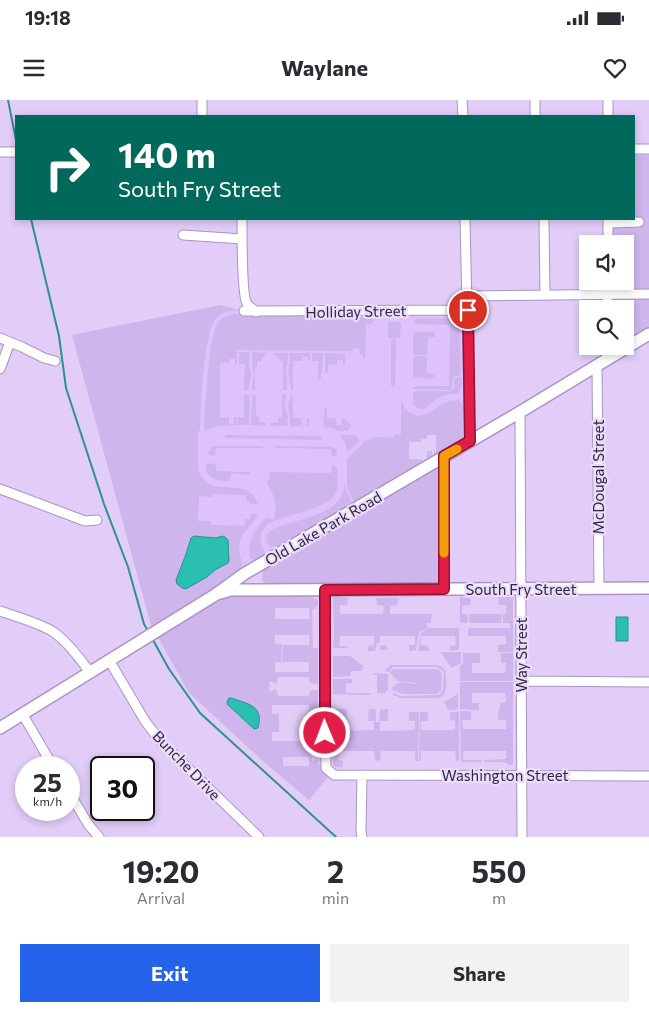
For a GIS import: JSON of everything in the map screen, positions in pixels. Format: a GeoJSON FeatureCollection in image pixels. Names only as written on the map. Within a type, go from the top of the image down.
{"type":"FeatureCollection","features":[{"type":"Feature","properties":{"kind":"street"},"geometry":{"type":"LineString","coordinates":[[202,100],[202,115]]}},
{"type":"Feature","properties":{"kind":"street"},"geometry":{"type":"LineString","coordinates":[[462,100],[463,115]]}},
{"type":"Feature","properties":{"kind":"street"},"geometry":{"type":"LineString","coordinates":[[535,100],[535,115]]}},
{"type":"Feature","properties":{"kind":"street"},"geometry":{"type":"LineString","coordinates":[[608,100],[608,115]]}},
{"type":"Feature","properties":{"kind":"street"},"geometry":{"type":"LineString","coordinates":[[635,149],[649,149]]}},
{"type":"Feature","properties":{"kind":"street"},"geometry":{"type":"LineString","coordinates":[[0,152],[15,152]]}},
{"type":"Feature","properties":{"kind":"street"},"geometry":{"type":"LineString","coordinates":[[242,220],[245,300],[256,312]]}},
{"type":"Feature","properties":{"kind":"street"},"geometry":{"type":"LineString","coordinates":[[465,220],[470,441]]}},
{"type":"Feature","properties":{"kind":"street"},"geometry":{"type":"LineString","coordinates":[[608,235],[608,221],[639,222]]}},
{"type":"Feature","properties":{"kind":"street"},"geometry":{"type":"LineString","coordinates":[[544,222],[545,296]]}},
{"type":"Feature","properties":{"kind":"street"},"geometry":{"type":"LineString","coordinates":[[183,234],[242,238]]}},
{"type":"Feature","properties":{"kind":"street"},"geometry":{"type":"LineString","coordinates":[[607,290],[607,300]]}},
{"type":"Feature","properties":{"kind":"street"},"geometry":{"type":"LineString","coordinates":[[467,296],[649,294]]}},
{"type":"Feature","properties":{"kind":"street","name":"Holliday Street"},"geometry":{"type":"LineString","coordinates":[[244,311],[468,310]]}},
{"type":"Feature","properties":{"kind":"street","name":"Old Lake Park Road"},"geometry":{"type":"LineString","coordinates":[[0,728],[215,596],[244,574],[649,334]]}},
{"type":"Feature","properties":{"kind":"street"},"geometry":{"type":"LineString","coordinates":[[0,338],[55,361]]}},
{"type":"Feature","properties":{"kind":"street"},"geometry":{"type":"LineString","coordinates":[[0,369],[10,342]]}},
{"type":"Feature","properties":{"kind":"street"},"geometry":{"type":"LineString","coordinates":[[607,355],[607,359]]}},
{"type":"Feature","properties":{"kind":"street","name":"McDougal Street"},"geometry":{"type":"LineString","coordinates":[[597,365],[599,588]]}},
{"type":"Feature","properties":{"kind":"street","name":"Way Street"},"geometry":{"type":"LineString","coordinates":[[520,412],[522,837]]}},
{"type":"Feature","properties":{"kind":"street"},"geometry":{"type":"LineString","coordinates":[[444,456],[444,589]]}},
{"type":"Feature","properties":{"kind":"street"},"geometry":{"type":"LineString","coordinates":[[0,489],[85,521],[97,520]]}},
{"type":"Feature","properties":{"kind":"street"},"geometry":{"type":"LineString","coordinates":[[251,570],[254,582],[259,590]]}},
{"type":"Feature","properties":{"kind":"street","name":"South Fry Street"},"geometry":{"type":"LineString","coordinates":[[215,596],[230,590],[649,588]]}},
{"type":"Feature","properties":{"kind":"street","name":"Washington Street"},"geometry":{"type":"LineString","coordinates":[[325,590],[326,768],[334,774],[649,776]]}},
{"type":"Feature","properties":{"kind":"street"},"geometry":{"type":"LineString","coordinates":[[0,611],[52,631],[68,645],[90,672]]}},
{"type":"Feature","properties":{"kind":"street","name":"Bunche Drive"},"geometry":{"type":"LineString","coordinates":[[108,660],[161,742],[259,837]]}},
{"type":"Feature","properties":{"kind":"street"},"geometry":{"type":"LineString","coordinates":[[521,680],[649,682]]}},
{"type":"Feature","properties":{"kind":"street"},"geometry":{"type":"LineString","coordinates":[[22,714],[47,756]]}},
{"type":"Feature","properties":{"kind":"street"},"geometry":{"type":"LineString","coordinates":[[362,775],[362,837]]}},
{"type":"Feature","properties":{"kind":"street"},"geometry":{"type":"LineString","coordinates":[[80,811],[99,837]]}},
{"type":"Feature","properties":{"kind":"shaded area"},"geometry":{"type":"Polygon","coordinates":[[[635,155],[649,155],[649,290],[634,290],[634,235],[612,235],[611,220],[635,220],[635,155]]]}},
{"type":"Feature","properties":{"kind":"shaded area"},"geometry":{"type":"Polygon","coordinates":[[[649,297],[649,331],[634,340],[634,300],[613,300],[615,298],[649,297]]]}},
{"type":"Feature","properties":{"kind":"shaded area"},"geometry":{"type":"Polygon","coordinates":[[[221,305],[244,311],[246,314],[458,316],[461,318],[462,323],[466,433],[439,417],[393,442],[396,480],[152,629],[72,335],[221,305]]]}},
{"type":"Feature","properties":{"kind":"shaded area"},"geometry":{"type":"Polygon","coordinates":[[[221,305],[238,310],[220,314],[216,318],[208,339],[205,355],[200,431],[198,431],[198,469],[204,479],[211,485],[245,490],[253,495],[258,505],[250,504],[250,501],[246,501],[246,495],[212,494],[212,497],[199,496],[198,521],[211,521],[211,525],[245,526],[245,519],[250,519],[250,514],[258,514],[240,540],[239,548],[242,565],[236,574],[238,575],[152,629],[72,335],[221,305]],[[202,536],[191,538],[176,580],[186,588],[228,563],[228,540],[222,536],[216,538],[202,536]]]}},
{"type":"Feature","properties":{"kind":"shaded area"},"geometry":{"type":"Polygon","coordinates":[[[246,314],[369,316],[374,320],[371,324],[366,324],[365,358],[363,358],[363,355],[357,348],[352,351],[237,350],[237,364],[235,364],[235,359],[229,359],[229,363],[220,363],[220,417],[229,417],[229,424],[234,424],[234,417],[237,417],[236,425],[218,426],[205,431],[208,370],[216,327],[220,320],[226,316],[246,314]]]}},
{"type":"Feature","properties":{"kind":"shaded area"},"geometry":{"type":"Polygon","coordinates":[[[418,318],[452,318],[459,320],[461,375],[453,377],[451,390],[413,388],[416,386],[449,386],[450,325],[415,324],[414,321],[418,318]]]}},
{"type":"Feature","properties":{"kind":"shaded area"},"geometry":{"type":"Polygon","coordinates":[[[388,321],[400,322],[400,338],[388,338],[388,321]]]}},
{"type":"Feature","properties":{"kind":"shaded area"},"geometry":{"type":"Polygon","coordinates":[[[416,332],[433,332],[435,334],[435,337],[428,337],[427,355],[415,355],[413,353],[413,335],[416,332]]]}},
{"type":"Feature","properties":{"kind":"shaded area"},"geometry":{"type":"Polygon","coordinates":[[[391,339],[396,339],[395,386],[391,386],[391,339]]]}},
{"type":"Feature","properties":{"kind":"shaded area"},"geometry":{"type":"Polygon","coordinates":[[[239,352],[250,352],[249,365],[251,374],[248,390],[244,390],[245,364],[239,364],[239,352]]]}},
{"type":"Feature","properties":{"kind":"shaded area"},"geometry":{"type":"Polygon","coordinates":[[[252,352],[266,353],[261,361],[257,361],[257,367],[255,367],[255,390],[252,390],[254,374],[252,352]]]}},
{"type":"Feature","properties":{"kind":"shaded area"},"geometry":{"type":"Polygon","coordinates":[[[273,353],[288,353],[286,370],[287,390],[283,390],[283,361],[279,361],[279,358],[273,353]]]}},
{"type":"Feature","properties":{"kind":"shaded area"},"geometry":{"type":"Polygon","coordinates":[[[290,353],[310,353],[310,361],[308,361],[308,357],[302,357],[302,361],[293,361],[293,390],[291,390],[288,370],[290,353]]]}},
{"type":"Feature","properties":{"kind":"shaded area"},"geometry":{"type":"Polygon","coordinates":[[[312,353],[323,353],[321,379],[318,379],[318,361],[312,361],[312,353]]]}},
{"type":"Feature","properties":{"kind":"shaded area"},"geometry":{"type":"Polygon","coordinates":[[[325,353],[345,354],[345,365],[343,365],[343,360],[337,360],[337,364],[328,365],[328,373],[325,373],[325,353]]]}},
{"type":"Feature","properties":{"kind":"shaded area"},"geometry":{"type":"Polygon","coordinates":[[[415,356],[427,356],[427,373],[434,374],[432,379],[413,377],[413,358],[415,356]]]}},
{"type":"Feature","properties":{"kind":"shaded area"},"geometry":{"type":"Polygon","coordinates":[[[462,378],[462,387],[459,393],[438,398],[425,409],[418,408],[413,404],[413,393],[415,391],[451,391],[454,388],[454,379],[462,378]]]}},
{"type":"Feature","properties":{"kind":"shaded area"},"geometry":{"type":"Polygon","coordinates":[[[252,394],[256,396],[256,416],[259,417],[259,422],[266,423],[266,426],[251,425],[252,394]]]}},
{"type":"Feature","properties":{"kind":"shaded area"},"geometry":{"type":"Polygon","coordinates":[[[244,395],[249,395],[249,425],[238,425],[238,417],[244,417],[244,395]]]}},
{"type":"Feature","properties":{"kind":"shaded area"},"geometry":{"type":"Polygon","coordinates":[[[282,395],[286,395],[284,406],[288,416],[287,426],[271,426],[271,423],[278,423],[278,418],[282,417],[282,395]]]}},
{"type":"Feature","properties":{"kind":"shaded area"},"geometry":{"type":"Polygon","coordinates":[[[291,395],[293,395],[293,418],[301,418],[302,425],[307,425],[307,418],[309,418],[309,426],[290,426],[288,405],[291,395]]]}},
{"type":"Feature","properties":{"kind":"shaded area"},"geometry":{"type":"Polygon","coordinates":[[[458,400],[465,406],[466,436],[464,439],[441,453],[434,455],[434,451],[436,451],[436,435],[427,435],[427,439],[421,439],[421,442],[409,442],[409,459],[420,459],[423,461],[354,502],[347,487],[347,459],[366,440],[368,441],[372,437],[394,438],[394,435],[401,434],[401,401],[407,411],[419,416],[430,413],[449,401],[458,400]]]}},
{"type":"Feature","properties":{"kind":"shaded area"},"geometry":{"type":"Polygon","coordinates":[[[327,407],[327,418],[336,418],[336,425],[342,425],[342,418],[351,425],[348,431],[337,431],[333,428],[324,427],[324,410],[327,407]]]}},
{"type":"Feature","properties":{"kind":"shaded area"},"geometry":{"type":"Polygon","coordinates":[[[226,435],[320,436],[322,438],[320,440],[226,438],[224,437],[226,435]]]}},
{"type":"Feature","properties":{"kind":"shaded area"},"geometry":{"type":"Polygon","coordinates":[[[341,435],[355,435],[360,440],[347,453],[346,445],[341,435]]]}},
{"type":"Feature","properties":{"kind":"shaded area"},"geometry":{"type":"Polygon","coordinates":[[[263,446],[263,448],[216,448],[215,455],[209,455],[211,447],[263,446]]]}},
{"type":"Feature","properties":{"kind":"shaded area"},"geometry":{"type":"Polygon","coordinates":[[[275,446],[332,447],[336,449],[337,456],[331,455],[331,449],[275,448],[275,446]]]}},
{"type":"Feature","properties":{"kind":"shaded area"},"geometry":{"type":"Polygon","coordinates":[[[427,451],[432,451],[432,457],[427,460],[427,451]]]}},
{"type":"Feature","properties":{"kind":"shaded area"},"geometry":{"type":"Polygon","coordinates":[[[210,463],[216,466],[216,471],[250,472],[250,475],[231,473],[229,481],[216,480],[207,473],[206,465],[210,463]]]}},
{"type":"Feature","properties":{"kind":"shaded area"},"geometry":{"type":"Polygon","coordinates":[[[334,465],[337,468],[338,485],[333,498],[316,507],[267,524],[261,538],[265,555],[255,562],[253,559],[251,560],[249,549],[254,533],[264,519],[274,520],[275,501],[267,483],[270,472],[331,473],[332,466],[334,465]]]}},
{"type":"Feature","properties":{"kind":"shaded area"},"geometry":{"type":"Polygon","coordinates":[[[440,465],[441,581],[439,584],[267,584],[262,580],[262,573],[267,566],[440,465]]]}},
{"type":"Feature","properties":{"kind":"shaded area"},"geometry":{"type":"Polygon","coordinates":[[[344,485],[352,503],[279,547],[273,546],[271,548],[266,539],[268,533],[273,529],[330,508],[340,499],[344,485]]]}},
{"type":"Feature","properties":{"kind":"shaded area"},"geometry":{"type":"Polygon","coordinates":[[[194,536],[225,537],[228,540],[229,560],[228,563],[186,589],[177,584],[176,580],[191,538],[194,536]]]}},
{"type":"Feature","properties":{"kind":"shaded area"},"geometry":{"type":"Polygon","coordinates":[[[504,592],[516,594],[516,768],[515,596],[500,596],[504,592]]]}},
{"type":"Feature","properties":{"kind":"shaded area"},"geometry":{"type":"Polygon","coordinates":[[[232,596],[305,596],[318,600],[318,606],[312,610],[313,649],[318,647],[318,684],[310,683],[309,677],[278,677],[277,684],[270,681],[269,692],[276,689],[278,696],[309,696],[310,691],[318,690],[317,720],[305,721],[305,714],[309,714],[309,705],[272,705],[272,714],[279,714],[279,732],[272,732],[272,741],[309,741],[309,732],[305,732],[305,722],[317,721],[317,726],[313,730],[312,761],[318,759],[318,765],[321,765],[328,777],[309,800],[265,763],[189,693],[158,637],[204,608],[232,596]],[[275,608],[275,619],[310,619],[309,608],[275,608]],[[275,635],[275,644],[282,644],[281,662],[275,662],[275,672],[309,672],[309,662],[282,662],[283,645],[309,645],[309,635],[275,635]],[[283,757],[283,766],[309,766],[309,757],[283,757]]]}},
{"type":"Feature","properties":{"kind":"shaded area"},"geometry":{"type":"Polygon","coordinates":[[[333,596],[348,598],[347,605],[340,605],[340,614],[383,614],[384,606],[377,605],[376,598],[399,598],[397,605],[390,606],[390,614],[432,614],[431,623],[427,623],[427,628],[419,632],[416,650],[409,651],[409,645],[415,645],[415,636],[380,636],[380,643],[377,643],[375,651],[368,651],[368,646],[374,645],[374,636],[340,636],[339,646],[347,646],[347,648],[334,648],[333,596]]]}},
{"type":"Feature","properties":{"kind":"shaded area"},"geometry":{"type":"Polygon","coordinates":[[[460,596],[471,598],[470,605],[462,606],[462,614],[467,614],[468,621],[466,623],[460,622],[460,596]]]}},
{"type":"Feature","properties":{"kind":"shaded area"},"geometry":{"type":"Polygon","coordinates":[[[498,597],[513,597],[513,652],[498,652],[498,645],[506,644],[506,636],[468,636],[470,628],[510,628],[510,623],[503,623],[506,605],[499,605],[498,597]]]}},
{"type":"Feature","properties":{"kind":"shaded area"},"geometry":{"type":"Polygon","coordinates":[[[470,614],[502,614],[501,623],[470,623],[470,614]]]}},
{"type":"Feature","properties":{"kind":"shaded area"},"geometry":{"type":"Polygon","coordinates":[[[616,617],[628,617],[628,641],[616,641],[616,617]]]}},
{"type":"Feature","properties":{"kind":"shaded area"},"geometry":{"type":"Polygon","coordinates":[[[428,628],[459,628],[459,650],[450,651],[450,646],[456,645],[455,636],[421,636],[421,645],[428,646],[429,651],[418,651],[421,633],[428,628]]]}},
{"type":"Feature","properties":{"kind":"shaded area"},"geometry":{"type":"Polygon","coordinates":[[[380,645],[387,646],[387,650],[380,650],[380,645]]]}},
{"type":"Feature","properties":{"kind":"shaded area"},"geometry":{"type":"Polygon","coordinates":[[[441,652],[461,652],[461,663],[451,668],[441,652]]]}},
{"type":"Feature","properties":{"kind":"shaded area"},"geometry":{"type":"Polygon","coordinates":[[[463,653],[480,653],[480,663],[472,663],[472,673],[505,673],[506,663],[501,663],[501,653],[513,653],[513,681],[460,681],[460,665],[463,663],[463,653]]]}},
{"type":"Feature","properties":{"kind":"shaded area"},"geometry":{"type":"Polygon","coordinates":[[[333,656],[350,656],[363,666],[362,671],[351,671],[350,676],[333,677],[333,656]]]}},
{"type":"Feature","properties":{"kind":"shaded area"},"geometry":{"type":"Polygon","coordinates":[[[390,665],[437,665],[442,667],[446,678],[444,694],[437,698],[401,698],[393,695],[393,693],[401,696],[439,695],[443,690],[444,673],[437,667],[393,667],[389,672],[385,671],[390,665]]]}},
{"type":"Feature","properties":{"kind":"shaded area"},"geometry":{"type":"Polygon","coordinates":[[[393,669],[438,669],[442,673],[441,691],[436,694],[403,694],[391,689],[403,682],[417,684],[398,681],[390,673],[393,669]]]}},
{"type":"Feature","properties":{"kind":"shaded area"},"geometry":{"type":"Polygon","coordinates":[[[374,673],[388,674],[388,689],[385,693],[377,693],[377,675],[374,675],[374,673]]]}},
{"type":"Feature","properties":{"kind":"shaded area"},"geometry":{"type":"Polygon","coordinates":[[[333,679],[352,679],[352,683],[346,683],[346,693],[363,693],[364,691],[364,693],[370,693],[370,695],[333,694],[333,679]]]}},
{"type":"Feature","properties":{"kind":"shaded area"},"geometry":{"type":"Polygon","coordinates":[[[460,682],[513,682],[513,765],[504,762],[484,762],[484,760],[506,759],[506,751],[463,751],[463,760],[482,760],[482,762],[461,762],[460,711],[471,711],[471,720],[462,720],[463,729],[506,729],[506,720],[498,720],[498,711],[500,710],[500,703],[506,702],[505,693],[472,693],[472,703],[479,703],[479,710],[460,709],[460,682]]]}},
{"type":"Feature","properties":{"kind":"shaded area"},"geometry":{"type":"Polygon","coordinates":[[[458,694],[458,709],[448,710],[444,702],[458,694]]]}},
{"type":"Feature","properties":{"kind":"shaded area"},"geometry":{"type":"Polygon","coordinates":[[[229,698],[249,704],[257,710],[259,715],[258,728],[254,729],[227,704],[229,698]]]}},
{"type":"Feature","properties":{"kind":"shaded area"},"geometry":{"type":"Polygon","coordinates":[[[333,709],[347,709],[347,721],[341,721],[342,731],[374,730],[374,721],[368,721],[369,709],[375,709],[376,722],[379,722],[381,709],[388,709],[388,721],[380,721],[380,731],[415,730],[415,721],[409,721],[409,712],[419,712],[418,761],[415,761],[415,751],[381,751],[380,761],[375,760],[374,751],[340,751],[339,760],[343,761],[343,767],[335,767],[333,764],[333,709]]]}},
{"type":"Feature","properties":{"kind":"shaded area"},"geometry":{"type":"Polygon","coordinates":[[[420,712],[428,712],[428,721],[421,721],[421,730],[455,730],[455,721],[450,720],[450,712],[459,712],[459,761],[456,761],[455,751],[421,751],[421,761],[419,761],[420,712]]]}},
{"type":"Feature","properties":{"kind":"waterway"},"geometry":{"type":"LineString","coordinates":[[8,100],[15,135]]}},
{"type":"Feature","properties":{"kind":"waterway"},"geometry":{"type":"LineString","coordinates":[[31,220],[59,336],[66,388],[104,504],[128,567],[144,624],[148,631]]}},
{"type":"Feature","properties":{"kind":"waterway"},"geometry":{"type":"LineString","coordinates":[[153,640],[169,669],[200,713],[336,837]]}},
{"type":"Feature","properties":{"kind":"slow traffic"},"geometry":{"type":"LineString","coordinates":[[444,553],[444,456],[457,449]]}},
{"type":"Feature","properties":{"kind":"route"},"geometry":{"type":"LineString","coordinates":[[325,733],[325,590],[444,589],[444,456],[470,441],[468,310]]}}]}
